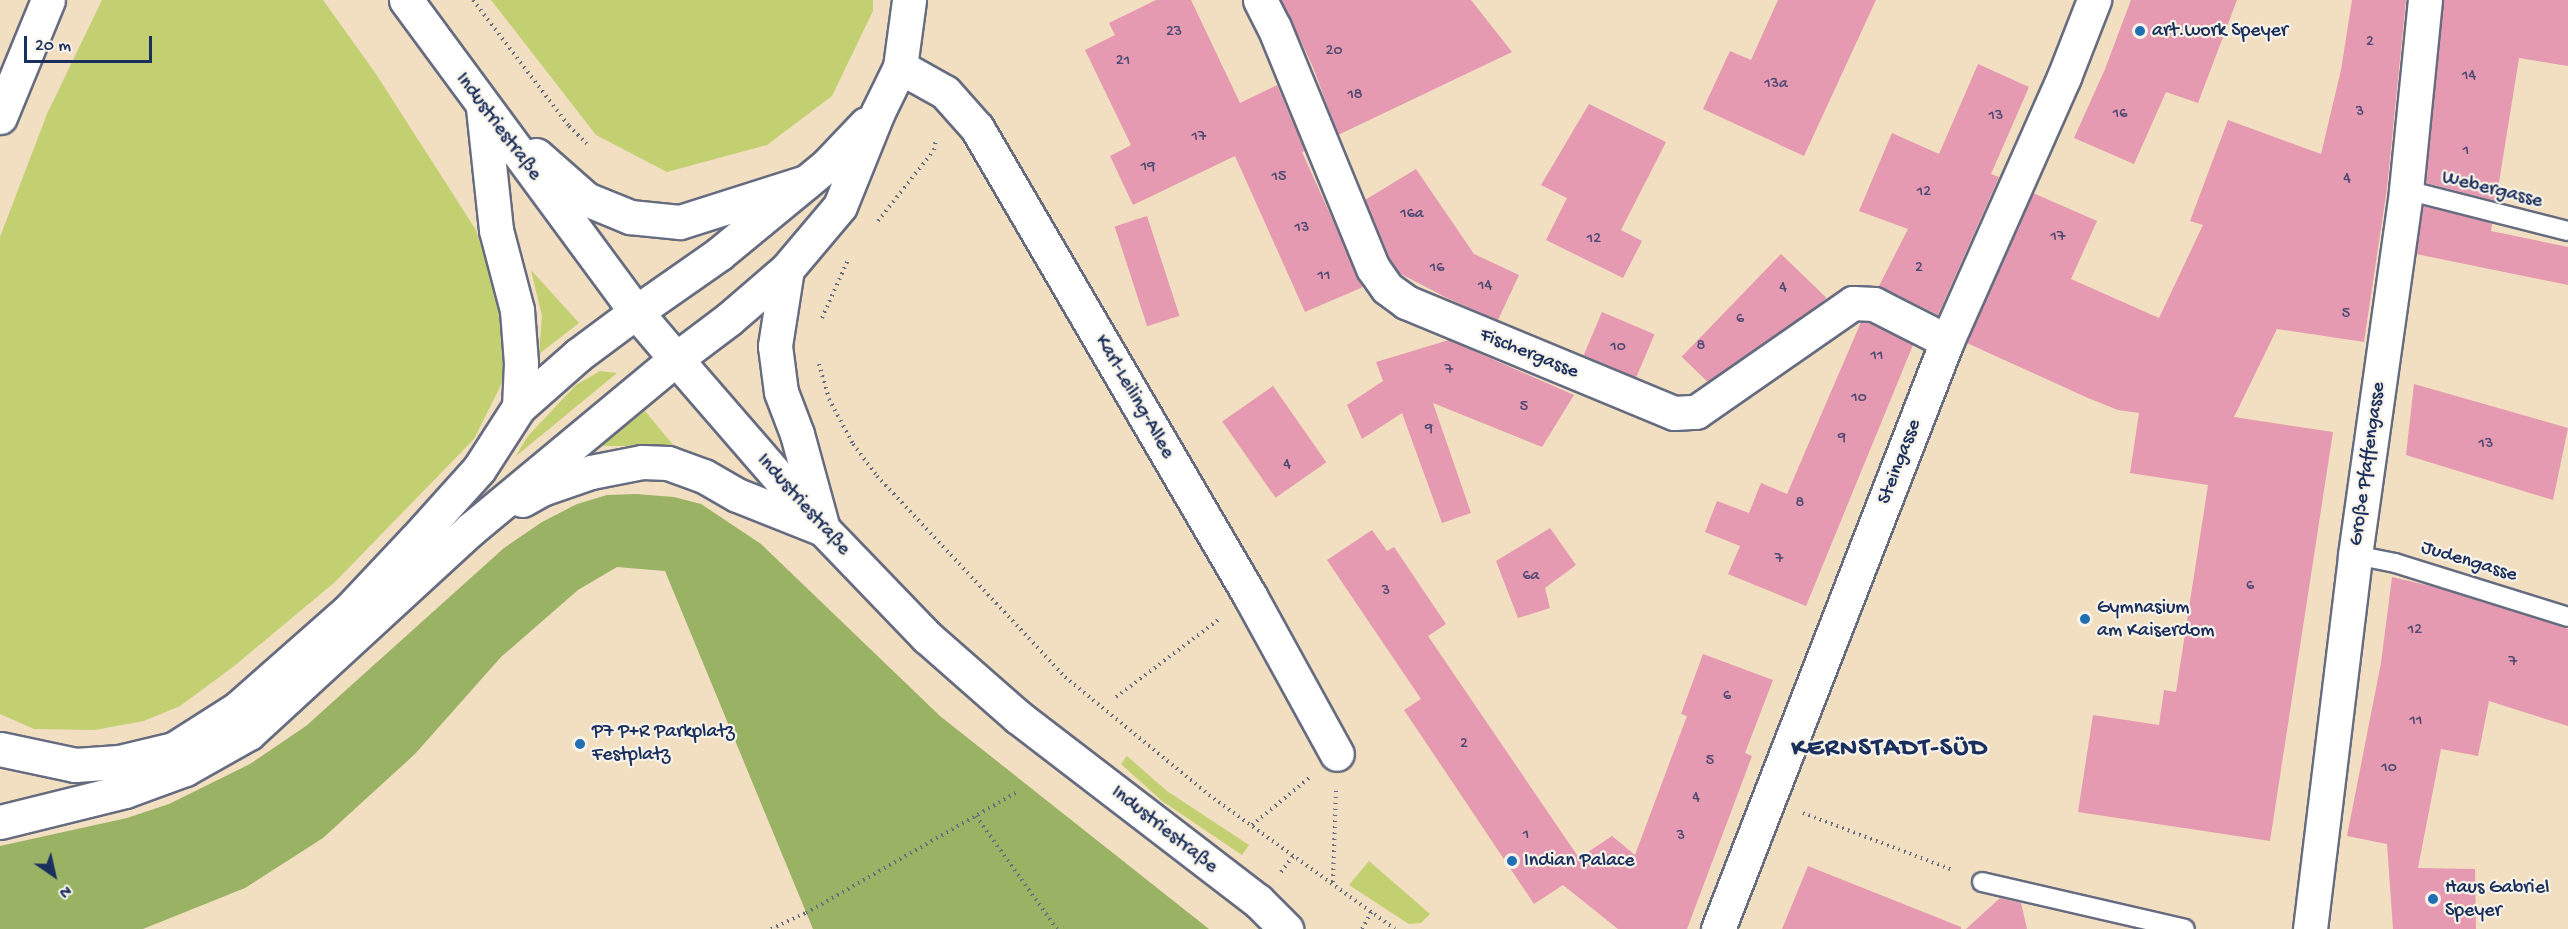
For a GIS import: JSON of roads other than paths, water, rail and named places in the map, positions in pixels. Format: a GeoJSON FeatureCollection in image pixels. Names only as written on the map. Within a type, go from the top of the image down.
{"type":"FeatureCollection","features":[{"type":"Feature","properties":{"kind":"street"},"geometry":{"type":"LineString","coordinates":[[0,117],[48,0]]}},
{"type":"Feature","properties":{"kind":"street","name":"Industriestraße"},"geometry":{"type":"LineString","coordinates":[[406,0],[483,108],[636,312],[823,529],[927,637],[1018,717],[1258,901],[1286,929]]}},
{"type":"Feature","properties":{"kind":"street"},"geometry":{"type":"LineString","coordinates":[[0,822],[125,791],[185,769],[249,733],[471,529],[787,269],[840,206],[878,112],[900,67],[909,0]]}},
{"type":"Feature","properties":{"kind":"street","name":"Fischergasse"},"geometry":{"type":"LineString","coordinates":[[1260,0],[1283,49],[1372,268],[1387,288],[1406,302],[1674,413],[1696,412],[1852,303],[1874,304],[1947,340]]}},
{"type":"Feature","properties":{"kind":"street","name":"Steingasse"},"geometry":{"type":"LineString","coordinates":[[1718,929],[1947,340],[2064,77],[2094,0]]}},
{"type":"Feature","properties":{"kind":"street","name":"Große Pfaffengasse"},"geometry":{"type":"LineString","coordinates":[[2310,929],[2355,555],[2406,190],[2425,0]]}},
{"type":"Feature","properties":{"kind":"street","name":"Karl-Leiling-Allee"},"geometry":{"type":"LineString","coordinates":[[900,67],[945,92],[977,128],[1250,596],[1337,754]]}},
{"type":"Feature","properties":{"kind":"street"},"geometry":{"type":"LineString","coordinates":[[483,108],[586,199],[630,217],[680,222],[806,182]]}},
{"type":"Feature","properties":{"kind":"street"},"geometry":{"type":"LineString","coordinates":[[483,108],[496,230],[517,310],[521,363],[519,406]]}},
{"type":"Feature","properties":{"kind":"street"},"geometry":{"type":"LineString","coordinates":[[0,749],[75,765],[119,762],[174,749],[238,708],[349,610],[479,469],[519,406],[578,355],[710,261],[827,165],[878,112]]}},
{"type":"Feature","properties":{"kind":"street"},"geometry":{"type":"LineString","coordinates":[[787,269],[775,346],[780,392],[797,434],[823,529]]}},
{"type":"Feature","properties":{"kind":"street"},"geometry":{"type":"LineString","coordinates":[[471,529],[542,489],[591,472],[642,462],[668,463],[705,476],[737,495],[823,529]]}},
{"type":"Feature","properties":{"kind":"lane","name":"Webergasse"},"geometry":{"type":"LineString","coordinates":[[2406,190],[2568,231]]}},
{"type":"Feature","properties":{"kind":"lane","name":"Judengasse"},"geometry":{"type":"LineString","coordinates":[[2355,555],[2395,563],[2568,617]]}},
{"type":"Feature","properties":{"kind":"lane"},"geometry":{"type":"LineString","coordinates":[[1982,882],[2185,929]]}},
{"type":"Feature","properties":{"kind":"place","name":"art.work Speyer"},"geometry":{"type":"Point","coordinates":[2140,31]}},
{"type":"Feature","properties":{"kind":"place","name":"Gymnasium am Kaiserdom"},"geometry":{"type":"Point","coordinates":[2085,619]}},
{"type":"Feature","properties":{"kind":"place","name":"P7 P+R Parkplatz Festplatz"},"geometry":{"type":"Point","coordinates":[580,744]}},
{"type":"Feature","properties":{"kind":"place","name":"Indian Palace"},"geometry":{"type":"Point","coordinates":[1512,861]}},
{"type":"Feature","properties":{"kind":"place","name":"Haus Gabriel Speyer"},"geometry":{"type":"Point","coordinates":[2433,899]}},
{"type":"Feature","properties":{"kind":"district","name":"KERNSTADT-SÜD"},"geometry":{"type":"Point","coordinates":[1890,750]}}]}
